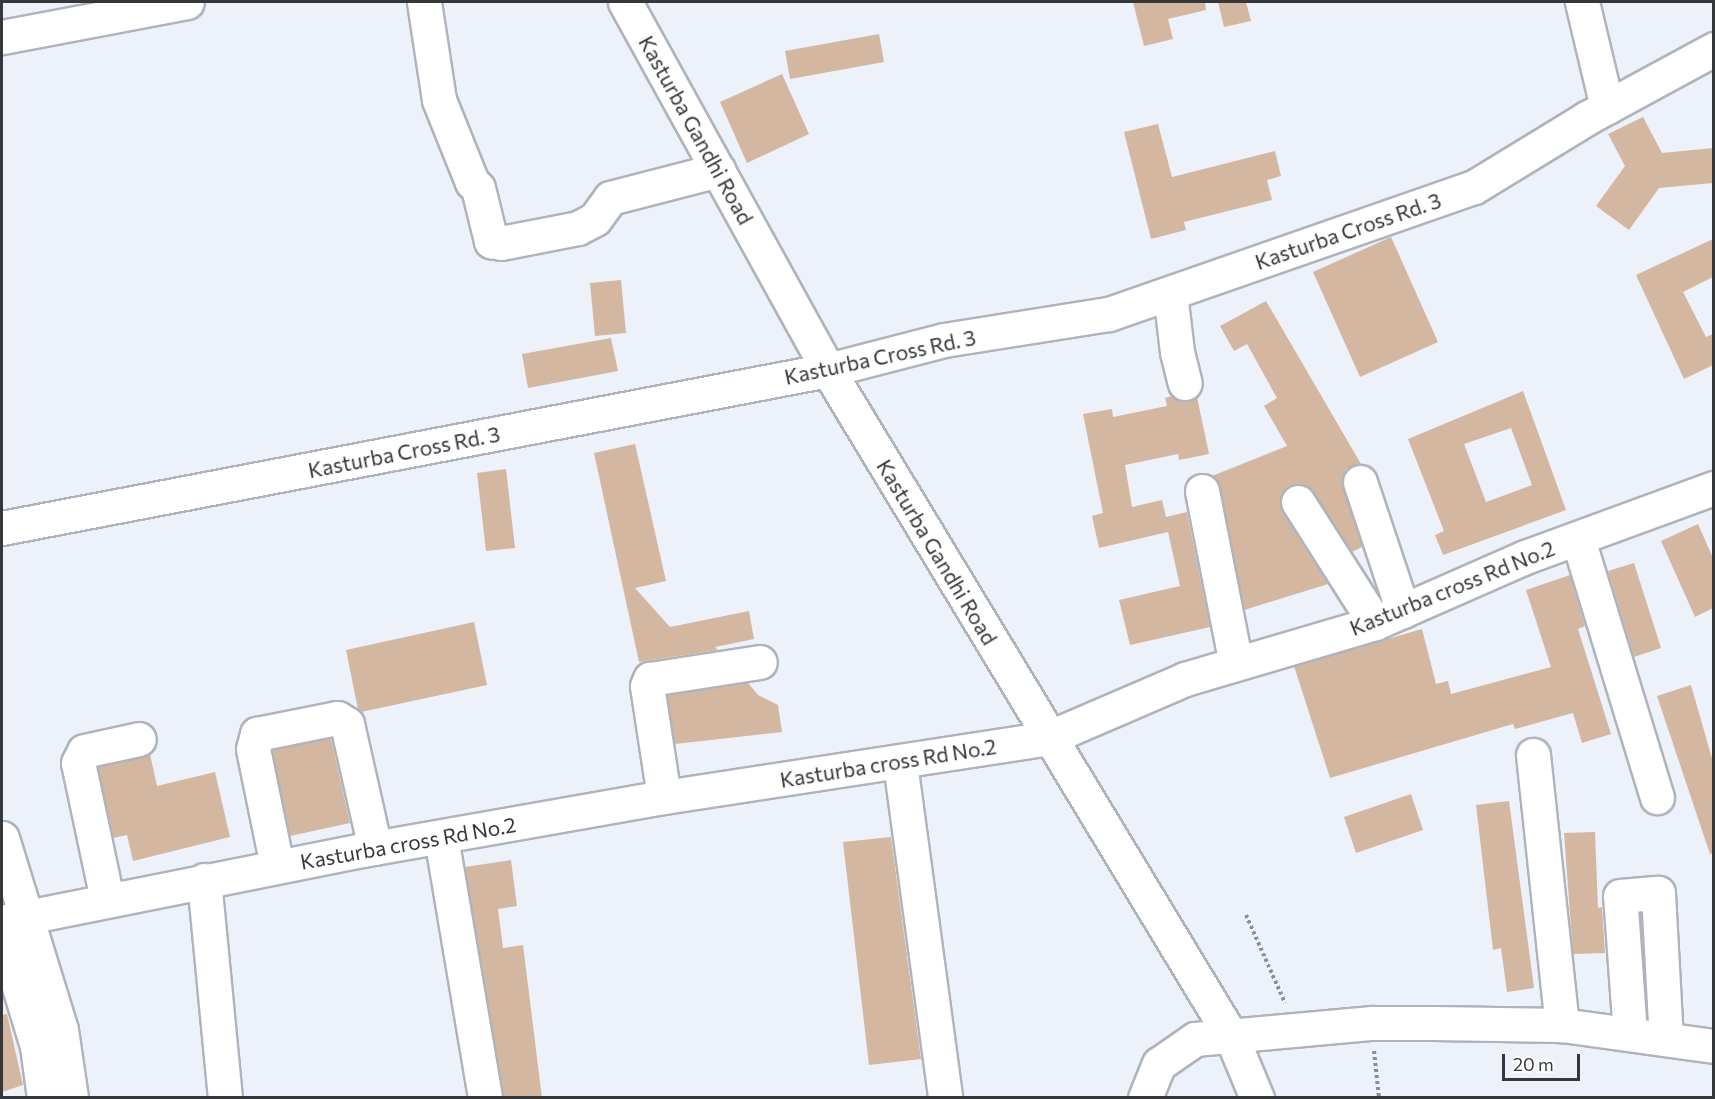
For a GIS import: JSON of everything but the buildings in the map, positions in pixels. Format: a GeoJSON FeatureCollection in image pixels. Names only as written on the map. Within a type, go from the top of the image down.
{"type":"FeatureCollection","features":[{"type":"Feature","properties":{"kind":"street"},"geometry":{"type":"LineString","coordinates":[[2,37],[187,2]]}},
{"type":"Feature","properties":{"kind":"street"},"geometry":{"type":"LineString","coordinates":[[424,2],[439,99],[472,182],[478,188],[491,242],[501,243],[578,228],[595,219],[610,198],[718,170]]}},
{"type":"Feature","properties":{"kind":"street","name":"Kasturba Gandhi Road"},"geometry":{"type":"LineString","coordinates":[[625,2],[828,370],[1048,738],[1232,1038],[1257,1098]]}},
{"type":"Feature","properties":{"kind":"street"},"geometry":{"type":"LineString","coordinates":[[1582,2],[1607,107]]}},
{"type":"Feature","properties":{"kind":"street","name":"Kasturba Cross Rd. 3"},"geometry":{"type":"LineString","coordinates":[[2,528],[828,370],[944,340],[1109,314],[1474,187],[1607,107],[1713,50]]}},
{"type":"Feature","properties":{"kind":"street"},"geometry":{"type":"LineString","coordinates":[[1170,293],[1177,352],[1185,383]]}},
{"type":"Feature","properties":{"kind":"street"},"geometry":{"type":"LineString","coordinates":[[1360,482],[1389,617]]}},
{"type":"Feature","properties":{"kind":"street","name":"Kasturba cross Rd No.2"},"geometry":{"type":"LineString","coordinates":[[10,922],[107,899],[375,848],[664,797],[900,763],[1048,738],[1185,679],[1389,617],[1525,557],[1713,488]]}},
{"type":"Feature","properties":{"kind":"street"},"geometry":{"type":"LineString","coordinates":[[1202,492],[1236,664]]}},
{"type":"Feature","properties":{"kind":"street"},"geometry":{"type":"LineString","coordinates":[[1298,502],[1389,617]]}},
{"type":"Feature","properties":{"kind":"street"},"geometry":{"type":"LineString","coordinates":[[1578,539],[1658,797]]}},
{"type":"Feature","properties":{"kind":"street"},"geometry":{"type":"LineString","coordinates":[[664,797],[647,687],[650,679],[760,662]]}},
{"type":"Feature","properties":{"kind":"street"},"geometry":{"type":"LineString","coordinates":[[277,866],[254,749],[257,734],[337,718],[347,724],[375,848]]}},
{"type":"Feature","properties":{"kind":"street"},"geometry":{"type":"LineString","coordinates":[[107,899],[78,763],[84,752],[139,739]]}},
{"type":"Feature","properties":{"kind":"street"},"geometry":{"type":"LineString","coordinates":[[1533,755],[1562,1025]]}},
{"type":"Feature","properties":{"kind":"street"},"geometry":{"type":"LineString","coordinates":[[900,763],[945,1098]]}},
{"type":"Feature","properties":{"kind":"street"},"geometry":{"type":"LineString","coordinates":[[441,837],[485,1098]]}},
{"type":"Feature","properties":{"kind":"street"},"geometry":{"type":"LineString","coordinates":[[2,838],[10,922],[37,1046],[44,1098]]}},
{"type":"Feature","properties":{"kind":"street"},"geometry":{"type":"LineString","coordinates":[[204,880],[225,1098]]}},
{"type":"Feature","properties":{"kind":"street"},"geometry":{"type":"LineString","coordinates":[[1630,1034],[1620,896],[1658,893],[1666,1039]]}},
{"type":"Feature","properties":{"kind":"street"},"geometry":{"type":"LineString","coordinates":[[10,922],[61,1030],[71,1098]]}},
{"type":"Feature","properties":{"kind":"street"},"geometry":{"type":"LineString","coordinates":[[1145,1098],[1159,1064],[1195,1039],[1232,1038],[1372,1023],[1562,1025],[1713,1046]]}},
{"type":"Feature","properties":{"kind":"path"},"geometry":{"type":"LineString","coordinates":[[1246,915],[1297,1031]]}},
{"type":"Feature","properties":{"kind":"path"},"geometry":{"type":"LineString","coordinates":[[1372,1023],[1379,1098]]}}]}
